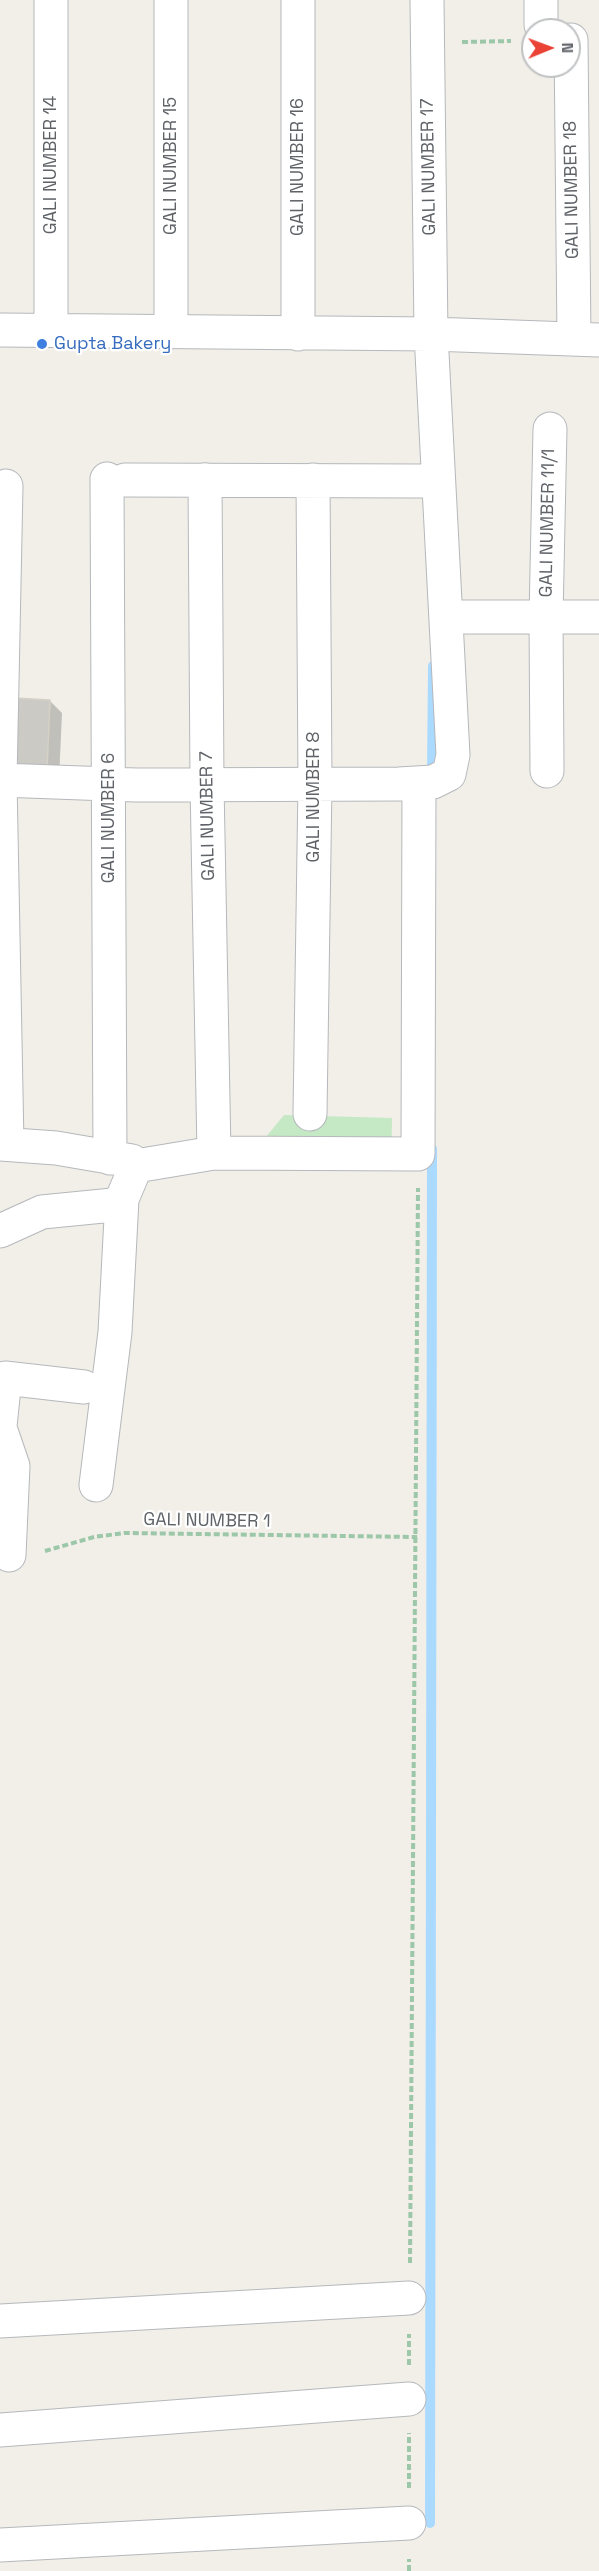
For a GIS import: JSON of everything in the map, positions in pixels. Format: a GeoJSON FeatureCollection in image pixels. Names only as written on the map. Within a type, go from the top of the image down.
{"type":"FeatureCollection","features":[{"type":"Feature","properties":{"kind":"street","name":"GALI NUMBER 14"},"geometry":{"type":"LineString","coordinates":[[51,0],[51,330]]}},
{"type":"Feature","properties":{"kind":"street","name":"GALI NUMBER 15"},"geometry":{"type":"LineString","coordinates":[[171,0],[171,332]]}},
{"type":"Feature","properties":{"kind":"street","name":"GALI NUMBER 16"},"geometry":{"type":"LineString","coordinates":[[298,0],[298,334]]}},
{"type":"Feature","properties":{"kind":"street","name":"GALI NUMBER 17"},"geometry":{"type":"LineString","coordinates":[[419,783],[434,782],[449,774],[453,755],[431,334],[427,0]]}},
{"type":"Feature","properties":{"kind":"street","name":"GALI NUMBER 18"},"geometry":{"type":"LineString","coordinates":[[573,78],[586,340]]}},
{"type":"Feature","properties":{"kind":"street"},"geometry":{"type":"LineString","coordinates":[[0,330],[431,334],[586,340]]}},
{"type":"Feature","properties":{"kind":"street","name":"GALI NUMBER 11/1"},"geometry":{"type":"LineString","coordinates":[[547,771],[546,617],[550,429]]}},
{"type":"Feature","properties":{"kind":"street","name":"GALI NUMBER 6"},"geometry":{"type":"LineString","coordinates":[[110,1158],[109,784],[116,479],[206,480]]}},
{"type":"Feature","properties":{"kind":"street"},"geometry":{"type":"LineString","coordinates":[[206,480],[421,481]]}},
{"type":"Feature","properties":{"kind":"street","name":"GALI NUMBER 7"},"geometry":{"type":"LineString","coordinates":[[206,480],[207,784],[214,1153]]}},
{"type":"Feature","properties":{"kind":"street","name":"GALI NUMBER 8"},"geometry":{"type":"LineString","coordinates":[[310,1114],[315,784],[313,480]]}},
{"type":"Feature","properties":{"kind":"street"},"geometry":{"type":"LineString","coordinates":[[6,486],[0,780],[4,1144],[56,1148],[149,1164]]}},
{"type":"Feature","properties":{"kind":"street"},"geometry":{"type":"LineString","coordinates":[[446,617],[599,617]]}},
{"type":"Feature","properties":{"kind":"street"},"geometry":{"type":"LineString","coordinates":[[0,780],[109,784],[419,783],[418,1154],[214,1153],[136,1166],[122,1199],[115,1332],[96,1485]]}},
{"type":"Feature","properties":{"kind":"street"},"geometry":{"type":"LineString","coordinates":[[0,1231],[42,1212],[113,1205],[122,1199]]}},
{"type":"Feature","properties":{"kind":"street"},"geometry":{"type":"LineString","coordinates":[[9,1556],[13,1466],[0,1427],[5,1378],[84,1387]]}},
{"type":"Feature","properties":{"kind":"street"},"geometry":{"type":"LineString","coordinates":[[0,2321],[409,2298]]}},
{"type":"Feature","properties":{"kind":"street"},"geometry":{"type":"LineString","coordinates":[[0,2430],[409,2399]]}},
{"type":"Feature","properties":{"kind":"street"},"geometry":{"type":"LineString","coordinates":[[0,2545],[409,2523]]}},
{"type":"Feature","properties":{"kind":"path"},"geometry":{"type":"LineString","coordinates":[[427,42],[521,25]]}},
{"type":"Feature","properties":{"kind":"path"},"geometry":{"type":"LineString","coordinates":[[409,2571],[418,1154]]}},
{"type":"Feature","properties":{"kind":"path","name":"GALI NUMBER 1"},"geometry":{"type":"LineString","coordinates":[[9,1556],[31,1555],[94,1537],[123,1533],[417,1537]]}},
{"type":"Feature","properties":{"kind":"green space"},"geometry":{"type":"Polygon","coordinates":[[[284,1115],[392,1118],[391,1167],[239,1170],[284,1115]]]}},
{"type":"Feature","properties":{"kind":"building"},"geometry":{"type":"Polygon","coordinates":[[[15,698],[50,700],[47,769],[11,767],[15,698]]]}},
{"type":"Feature","properties":{"kind":"waterway"},"geometry":{"type":"LineString","coordinates":[[432,776],[433,666]]}},
{"type":"Feature","properties":{"kind":"waterway"},"geometry":{"type":"LineString","coordinates":[[430,2523],[432,1149]]}},
{"type":"Feature","properties":{"kind":"place","name":"Gupta Bakery"},"geometry":{"type":"Point","coordinates":[42,344]}}]}
